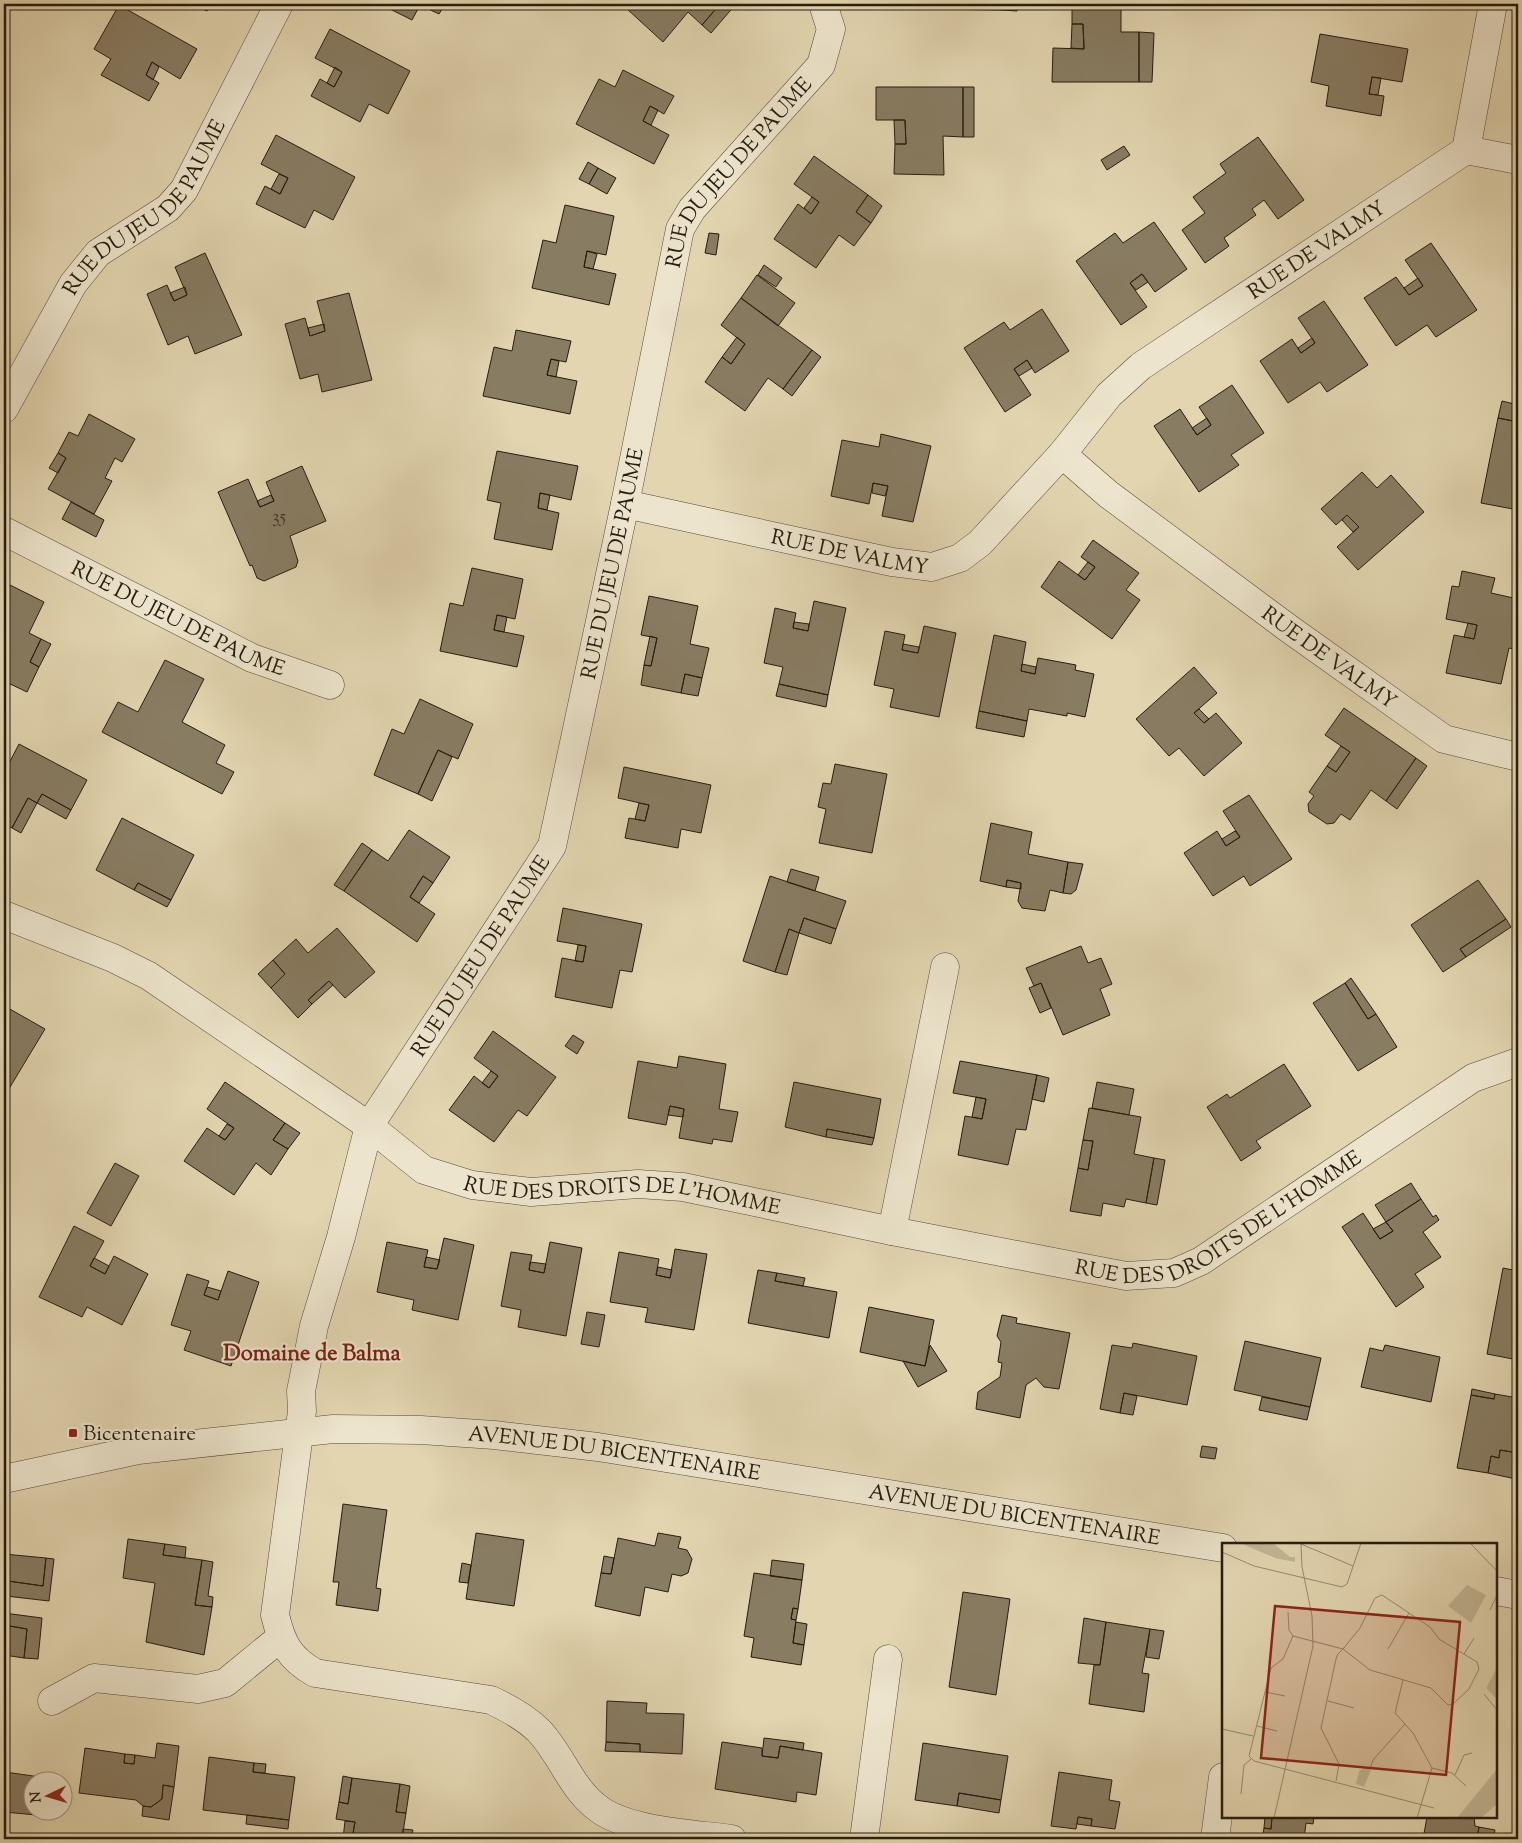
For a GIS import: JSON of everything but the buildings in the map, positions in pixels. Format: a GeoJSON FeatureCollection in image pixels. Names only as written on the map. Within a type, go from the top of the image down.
{"type":"FeatureCollection","features":[{"type":"Feature","properties":{"kind":"street","name":"RUE DU JEU DE PAUME"},"geometry":{"type":"LineString","coordinates":[[4,409],[73,284],[98,253],[168,208],[184,190],[279,4]]}},
{"type":"Feature","properties":{"kind":"street","name":"RUE DU JEU DE PAUME"},"geometry":{"type":"LineString","coordinates":[[280,1638],[274,1615],[302,1411],[301,1392],[314,1326],[341,1237],[369,1126],[552,846],[625,504],[680,229],[692,209],[821,65],[831,29],[823,4]]}},
{"type":"Feature","properties":{"kind":"street"},"geometry":{"type":"LineString","coordinates":[[1493,4],[1466,150],[1518,160]]}},
{"type":"Feature","properties":{"kind":"street","name":"RUE DE VALMY"},"geometry":{"type":"LineString","coordinates":[[625,504],[892,562],[932,567],[960,558],[980,544],[1062,454],[1109,395],[1141,366],[1466,150]]}},
{"type":"Feature","properties":{"kind":"street","name":"RUE DE VALMY"},"geometry":{"type":"LineString","coordinates":[[1062,454],[1108,494],[1288,628],[1444,739],[1518,757]]}},
{"type":"Feature","properties":{"kind":"street","name":"RUE DU JEU DE PAUME"},"geometry":{"type":"LineString","coordinates":[[4,531],[252,658],[330,685]]}},
{"type":"Feature","properties":{"kind":"street"},"geometry":{"type":"LineString","coordinates":[[4,915],[114,958],[149,976],[369,1126]]}},
{"type":"Feature","properties":{"kind":"street"},"geometry":{"type":"LineString","coordinates":[[892,1231],[945,967]]}},
{"type":"Feature","properties":{"kind":"street","name":"RUE DES DROITS DE L'HOMME"},"geometry":{"type":"LineString","coordinates":[[369,1126],[424,1170],[472,1186],[531,1192],[638,1184],[683,1187],[892,1231],[1126,1276],[1174,1273],[1201,1261],[1473,1078],[1518,1062]]}},
{"type":"Feature","properties":{"kind":"street","name":"AVENUE DU BICENTENAIRE"},"geometry":{"type":"LineString","coordinates":[[4,1479],[138,1450],[299,1432],[422,1430],[494,1435],[578,1445],[1222,1548]]}},
{"type":"Feature","properties":{"kind":"street"},"geometry":{"type":"LineString","coordinates":[[1497,1591],[1518,1595]]}},
{"type":"Feature","properties":{"kind":"street"},"geometry":{"type":"LineString","coordinates":[[52,1701],[94,1678],[198,1689],[225,1682],[280,1638],[300,1664],[315,1673],[491,1700],[516,1712],[539,1731],[576,1788],[599,1810],[623,1822],[732,1839]]}},
{"type":"Feature","properties":{"kind":"street"},"geometry":{"type":"LineString","coordinates":[[864,1839],[888,1659]]}},
{"type":"Feature","properties":{"kind":"street"},"geometry":{"type":"LineString","coordinates":[[1215,1839],[1222,1785]]}},
{"type":"Feature","properties":{"kind":"place","name":"Bicentenaire"},"geometry":{"type":"Point","coordinates":[73,1433]}},
{"type":"Feature","properties":{"kind":"district","name":"Domaine de Balma"},"geometry":{"type":"Point","coordinates":[312,1352]}}]}
